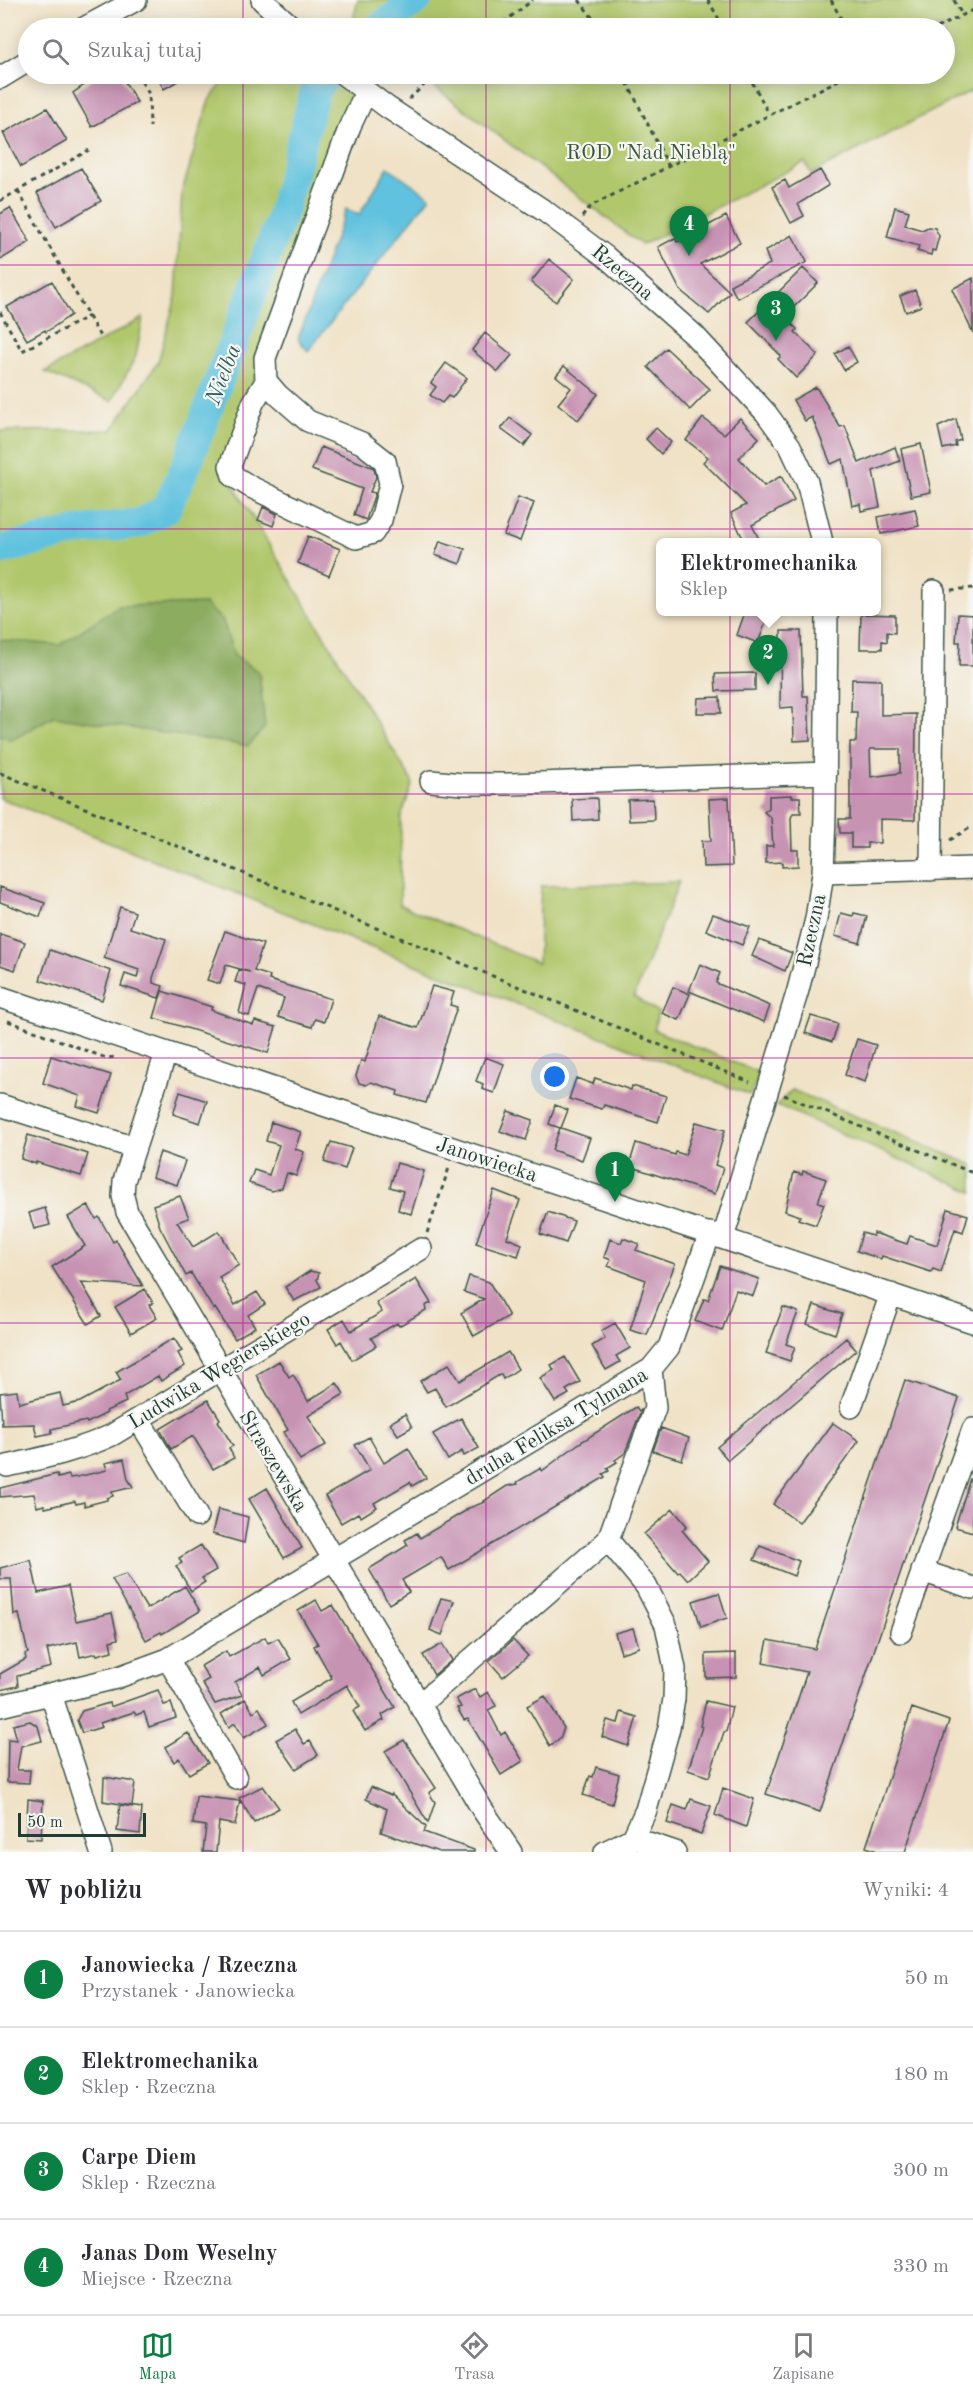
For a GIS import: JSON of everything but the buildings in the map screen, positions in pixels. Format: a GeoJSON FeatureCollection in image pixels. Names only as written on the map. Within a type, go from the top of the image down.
{"type":"FeatureCollection","features":[{"type":"Feature","properties":{"kind":"street"},"geometry":{"type":"LineString","coordinates":[[103,18],[136,0]]}},
{"type":"Feature","properties":{"kind":"street"},"geometry":{"type":"LineString","coordinates":[[262,0],[282,18]]}},
{"type":"Feature","properties":{"kind":"street"},"geometry":{"type":"LineString","coordinates":[[0,78],[18,67]]}},
{"type":"Feature","properties":{"kind":"street","name":"Rzeczna"},"geometry":{"type":"LineString","coordinates":[[356,84],[571,230],[606,256],[665,308],[766,412],[790,446],[807,482],[821,538]]}},
{"type":"Feature","properties":{"kind":"street"},"geometry":{"type":"LineString","coordinates":[[266,381],[278,395],[308,421],[362,443],[385,461],[390,484],[381,520],[373,533],[356,538],[251,487],[233,476],[230,466],[254,403],[266,381],[265,358],[350,126],[366,92]]}},
{"type":"Feature","properties":{"kind":"street"},"geometry":{"type":"LineString","coordinates":[[931,861],[934,591]]}},
{"type":"Feature","properties":{"kind":"street","name":"Rzeczna"},"geometry":{"type":"LineString","coordinates":[[716,1235],[768,1089],[811,942],[823,873],[827,616]]}},
{"type":"Feature","properties":{"kind":"street"},"geometry":{"type":"LineString","coordinates":[[431,781],[462,784],[510,784],[826,773]]}},
{"type":"Feature","properties":{"kind":"street"},"geometry":{"type":"LineString","coordinates":[[823,873],[931,861],[973,868]]}},
{"type":"Feature","properties":{"kind":"street","name":"Janowiecka"},"geometry":{"type":"LineString","coordinates":[[0,997],[973,1322]]}},
{"type":"Feature","properties":{"kind":"street","name":"Straszewska"},"geometry":{"type":"LineString","coordinates":[[166,1053],[123,1188],[127,1212],[419,1705],[510,1852]]}},
{"type":"Feature","properties":{"kind":"street"},"geometry":{"type":"LineString","coordinates":[[0,1105],[135,1148]]}},
{"type":"Feature","properties":{"kind":"street","name":"druha Feliksa Tylmana"},"geometry":{"type":"LineString","coordinates":[[0,1706],[124,1675],[168,1659],[651,1369],[669,1347],[716,1235]]}},
{"type":"Feature","properties":{"kind":"street","name":"Ludwika Węgierskiego"},"geometry":{"type":"LineString","coordinates":[[7,1466],[89,1446],[139,1420],[219,1369],[421,1249]]}},
{"type":"Feature","properties":{"kind":"street"},"geometry":{"type":"LineString","coordinates":[[851,1407],[891,1294]]}},
{"type":"Feature","properties":{"kind":"street"},"geometry":{"type":"LineString","coordinates":[[419,1705],[608,1540],[655,1408],[651,1369]]}},
{"type":"Feature","properties":{"kind":"street"},"geometry":{"type":"LineString","coordinates":[[139,1420],[197,1516]]}},
{"type":"Feature","properties":{"kind":"street"},"geometry":{"type":"LineString","coordinates":[[901,1632],[973,1429]]}},
{"type":"Feature","properties":{"kind":"street"},"geometry":{"type":"LineString","coordinates":[[605,1852],[633,1838],[646,1810],[669,1728],[674,1699],[675,1669],[666,1625],[646,1586],[608,1540]]}},
{"type":"Feature","properties":{"kind":"street"},"geometry":{"type":"LineString","coordinates":[[922,1571],[973,1588]]}},
{"type":"Feature","properties":{"kind":"street"},"geometry":{"type":"LineString","coordinates":[[168,1659],[236,1778]]}},
{"type":"Feature","properties":{"kind":"street"},"geometry":{"type":"LineString","coordinates":[[51,1694],[102,1852]]}},
{"type":"Feature","properties":{"kind":"street"},"geometry":{"type":"LineString","coordinates":[[633,1838],[675,1852]]}},
{"type":"Feature","properties":{"kind":"path"},"geometry":{"type":"LineString","coordinates":[[509,18],[533,0]]}},
{"type":"Feature","properties":{"kind":"path"},"geometry":{"type":"LineString","coordinates":[[579,0],[592,18]]}},
{"type":"Feature","properties":{"kind":"path"},"geometry":{"type":"LineString","coordinates":[[708,0],[718,18]]}},
{"type":"Feature","properties":{"kind":"path"},"geometry":{"type":"LineString","coordinates":[[831,0],[841,18]]}},
{"type":"Feature","properties":{"kind":"path"},"geometry":{"type":"LineString","coordinates":[[954,0],[962,15]]}},
{"type":"Feature","properties":{"kind":"path"},"geometry":{"type":"LineString","coordinates":[[955,19],[973,10]]}},
{"type":"Feature","properties":{"kind":"path"},"geometry":{"type":"LineString","coordinates":[[143,84],[149,94],[150,127]]}},
{"type":"Feature","properties":{"kind":"path"},"geometry":{"type":"LineString","coordinates":[[396,112],[423,84]]}},
{"type":"Feature","properties":{"kind":"path"},"geometry":{"type":"LineString","coordinates":[[627,84],[669,167]]}},
{"type":"Feature","properties":{"kind":"path"},"geometry":{"type":"LineString","coordinates":[[753,84],[770,115]]}},
{"type":"Feature","properties":{"kind":"path"},"geometry":{"type":"LineString","coordinates":[[571,230],[591,206],[830,84]]}},
{"type":"Feature","properties":{"kind":"path"},"geometry":{"type":"LineString","coordinates":[[0,201],[89,150]]}},
{"type":"Feature","properties":{"kind":"path"},"geometry":{"type":"LineString","coordinates":[[18,191],[102,340]]}},
{"type":"Feature","properties":{"kind":"path"},"geometry":{"type":"LineString","coordinates":[[0,312],[22,351],[89,316]]}},
{"type":"Feature","properties":{"kind":"path"},"geometry":{"type":"LineString","coordinates":[[0,773],[973,1173]]}},
{"type":"Feature","properties":{"kind":"path"},"geometry":{"type":"LineString","coordinates":[[931,861],[973,826]]}},
{"type":"Feature","properties":{"kind":"path"},"geometry":{"type":"LineString","coordinates":[[421,1249],[456,1149]]}},
{"type":"Feature","properties":{"kind":"green space","name":"ROD \"Nad Nieblą\""},"geometry":{"type":"Polygon","coordinates":[[[358,0],[973,0],[973,90],[811,174],[805,162],[642,245],[431,84],[955,84],[955,18],[354,18],[358,0]]]}},
{"type":"Feature","properties":{"kind":"green space"},"geometry":{"type":"Polygon","coordinates":[[[222,84],[375,84],[224,470],[413,783],[401,817],[400,905],[538,963],[541,886],[679,882],[634,997],[658,1012],[654,1030],[760,1073],[750,1095],[360,943],[0,798],[0,431],[112,430],[158,362],[176,296],[182,192],[209,100],[222,84]]]}},
{"type":"Feature","properties":{"kind":"green space"},"geometry":{"type":"Polygon","coordinates":[[[143,318],[136,356],[112,401],[45,372],[143,318]]]}},
{"type":"Feature","properties":{"kind":"green space"},"geometry":{"type":"Polygon","coordinates":[[[205,604],[223,621],[234,656],[259,672],[265,727],[248,746],[53,716],[12,740],[0,735],[0,640],[60,645],[118,606],[205,604]]]}},
{"type":"Feature","properties":{"kind":"green space"},"geometry":{"type":"Polygon","coordinates":[[[792,1090],[973,1165],[973,1192],[777,1105],[792,1090]]]}},
{"type":"Feature","properties":{"kind":"water"},"geometry":{"type":"Polygon","coordinates":[[[388,167],[430,197],[308,351],[298,339],[346,209],[359,215],[388,167]]]}},
{"type":"Feature","properties":{"kind":"waterway","name":"Nielba"},"geometry":{"type":"LineString","coordinates":[[393,18],[417,0]]}},
{"type":"Feature","properties":{"kind":"waterway","name":"Nielba"},"geometry":{"type":"LineString","coordinates":[[0,550],[78,531],[140,523],[166,509],[188,461],[281,218],[315,90],[320,84]]}},
{"type":"Feature","properties":{"kind":"place","name":"Janas Dom Weselny"},"geometry":{"type":"Point","coordinates":[689,256]}},
{"type":"Feature","properties":{"kind":"place","name":"Carpe Diem"},"geometry":{"type":"Point","coordinates":[776,341]}},
{"type":"Feature","properties":{"kind":"place","name":"Elektromechanika"},"geometry":{"type":"Point","coordinates":[768,685]}},
{"type":"Feature","properties":{"kind":"place","name":"Janowiecka / Rzeczna"},"geometry":{"type":"Point","coordinates":[615,1202]}}]}
